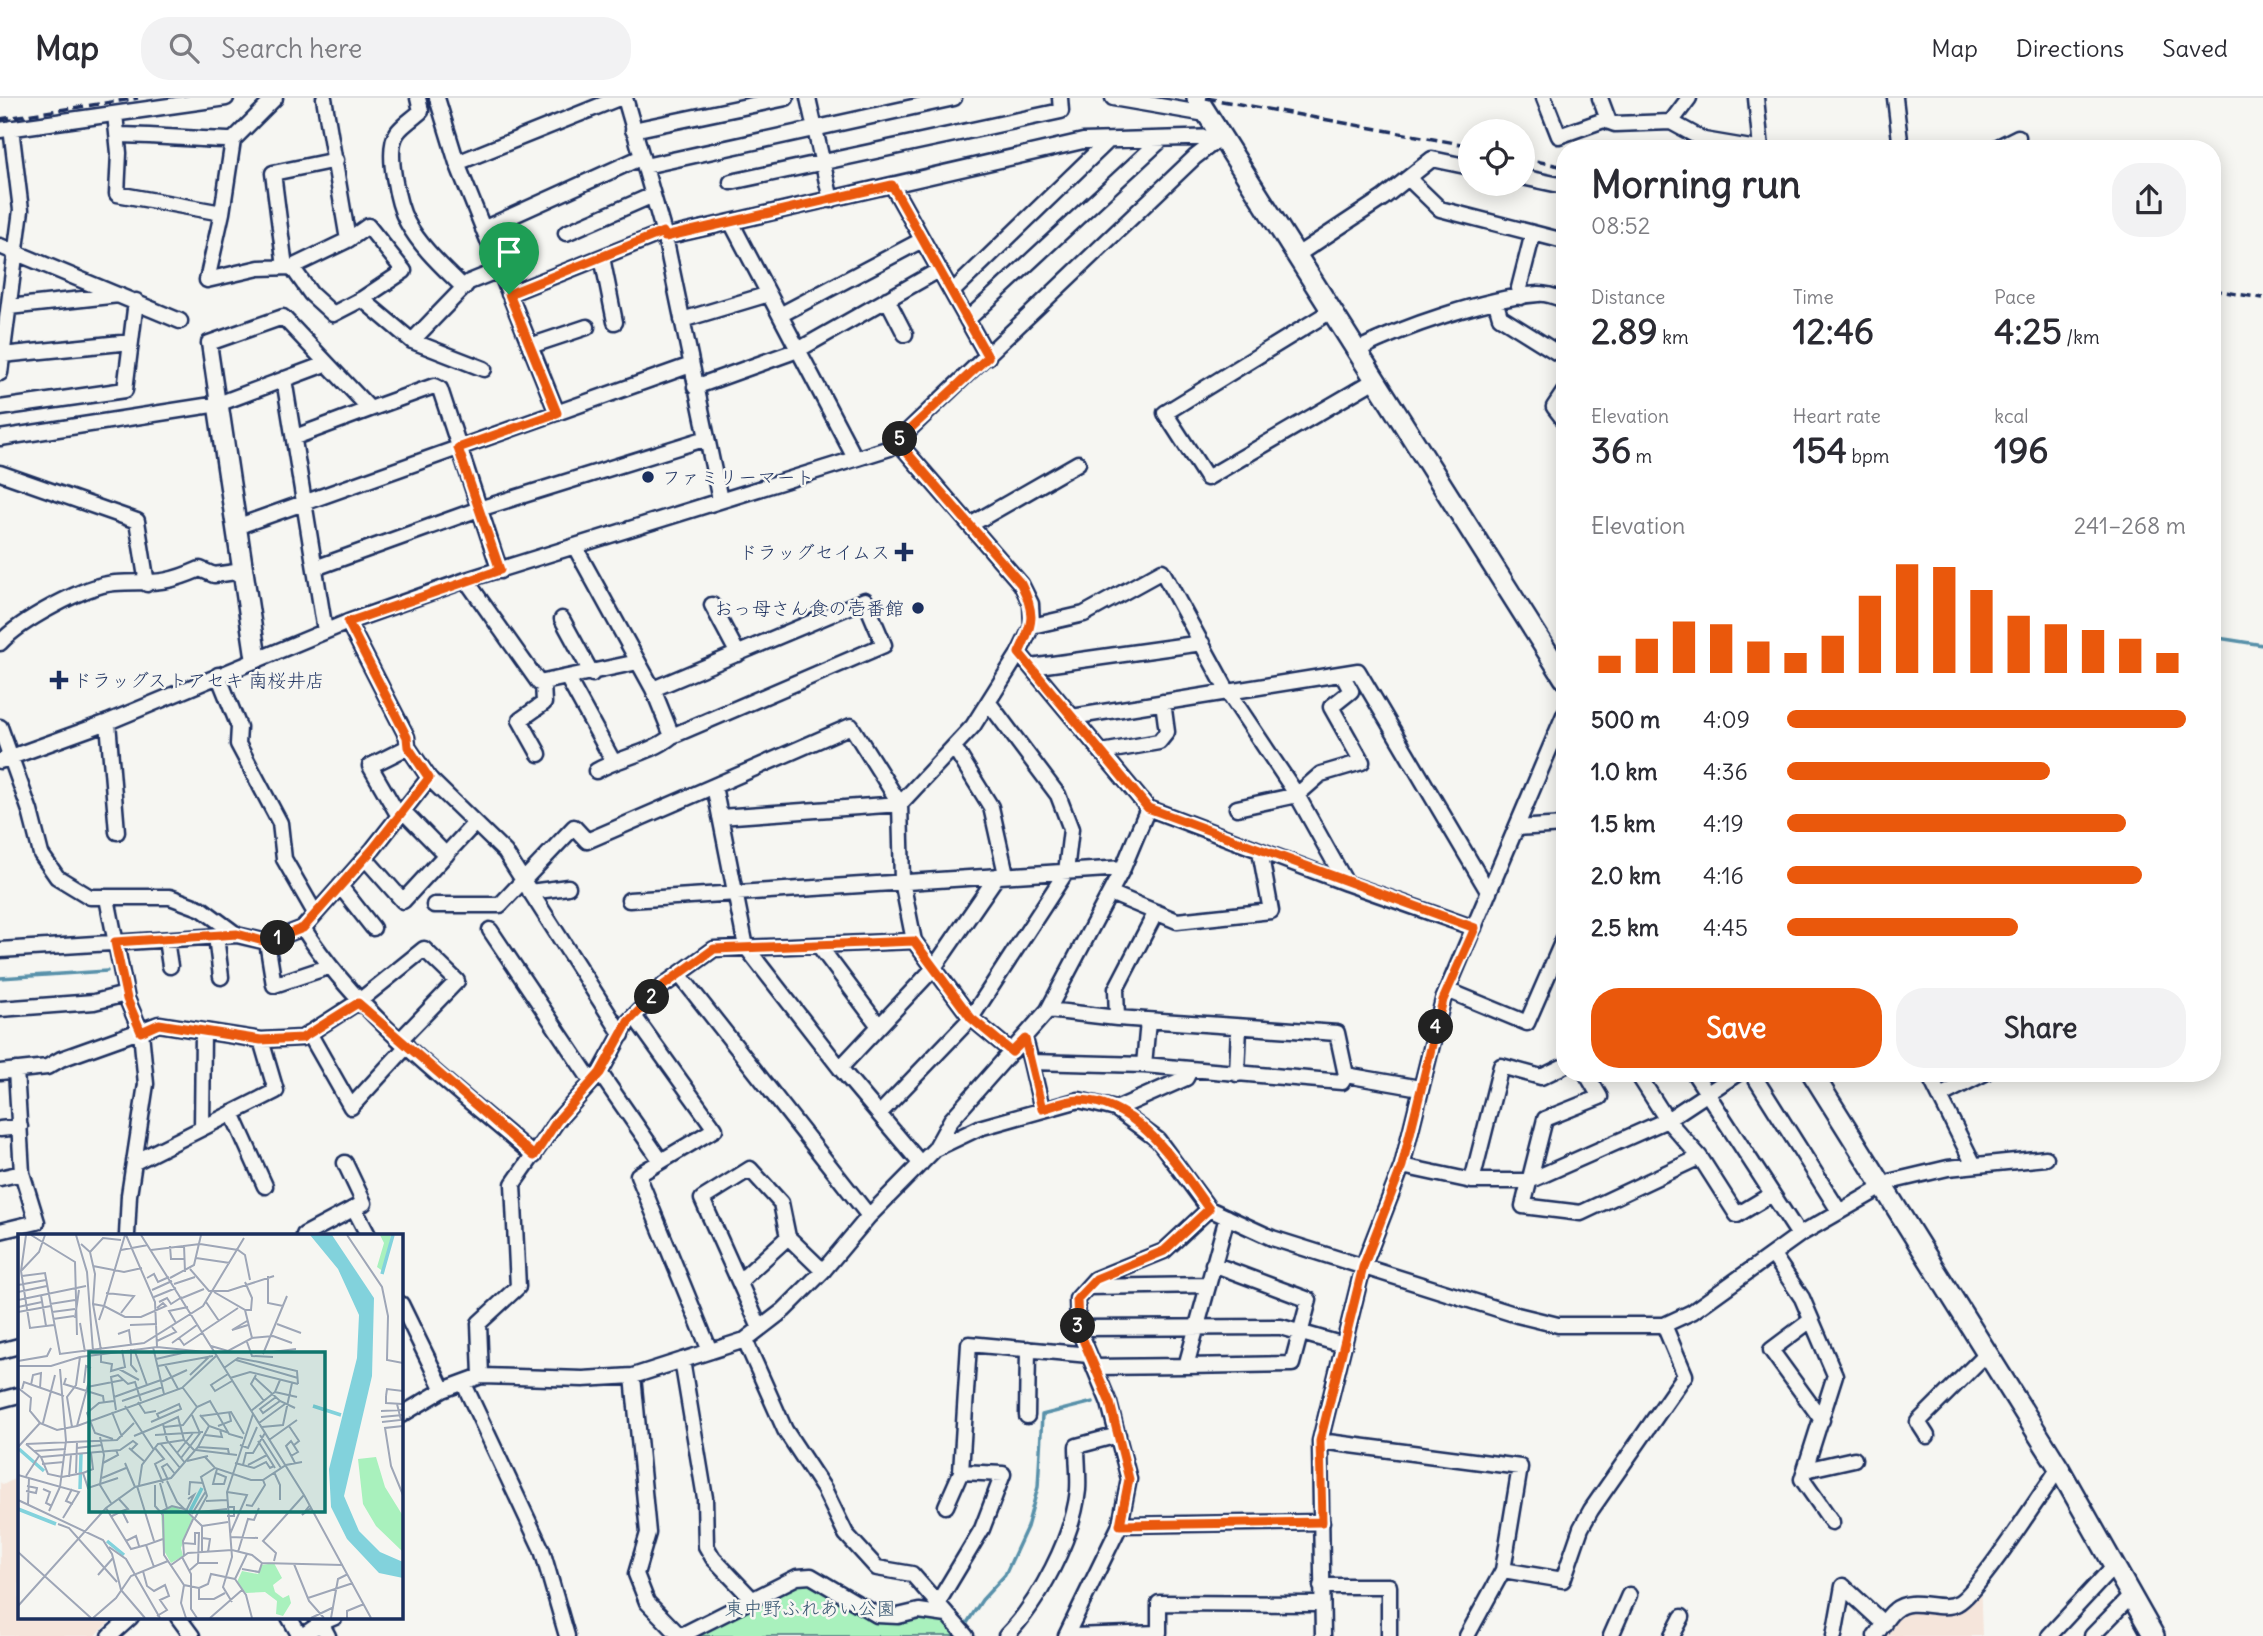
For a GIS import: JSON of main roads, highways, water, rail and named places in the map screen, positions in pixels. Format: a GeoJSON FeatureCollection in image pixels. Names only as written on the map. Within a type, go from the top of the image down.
{"type":"FeatureCollection","features":[{"type":"Feature","properties":{"kind":"waterway"},"geometry":{"type":"LineString","coordinates":[[2221,638],[2263,645]]}},
{"type":"Feature","properties":{"kind":"waterway"},"geometry":{"type":"LineString","coordinates":[[0,978],[107,971]]}},
{"type":"Feature","properties":{"kind":"waterway"},"geometry":{"type":"LineString","coordinates":[[965,1626],[982,1600],[1005,1575],[1027,1527],[1038,1487],[1042,1415],[1093,1402]]}},
{"type":"Feature","properties":{"kind":"railway"},"geometry":{"type":"LineString","coordinates":[[0,119],[138,98]]}},
{"type":"Feature","properties":{"kind":"railway"},"geometry":{"type":"LineString","coordinates":[[1206,98],[1458,143]]}},
{"type":"Feature","properties":{"kind":"railway"},"geometry":{"type":"LineString","coordinates":[[1535,161],[1556,165]]}},
{"type":"Feature","properties":{"kind":"railway"},"geometry":{"type":"LineString","coordinates":[[2221,291],[2263,298]]}},
{"type":"Feature","properties":{"kind":"place","name":"ファミリーマート"},"geometry":{"type":"Point","coordinates":[648,477]}},
{"type":"Feature","properties":{"kind":"place","name":"ドラッグセイムス"},"geometry":{"type":"Point","coordinates":[904,552]}},
{"type":"Feature","properties":{"kind":"place","name":"おっ母さん食の壱番館"},"geometry":{"type":"Point","coordinates":[918,608]}},
{"type":"Feature","properties":{"kind":"place","name":"ドラッグストアセキ 南桜井店"},"geometry":{"type":"Point","coordinates":[59,680]}},
{"type":"Feature","properties":{"kind":"park label","name":"東中野ふれあい公園"},"geometry":{"type":"Point","coordinates":[810,1608]}}]}
